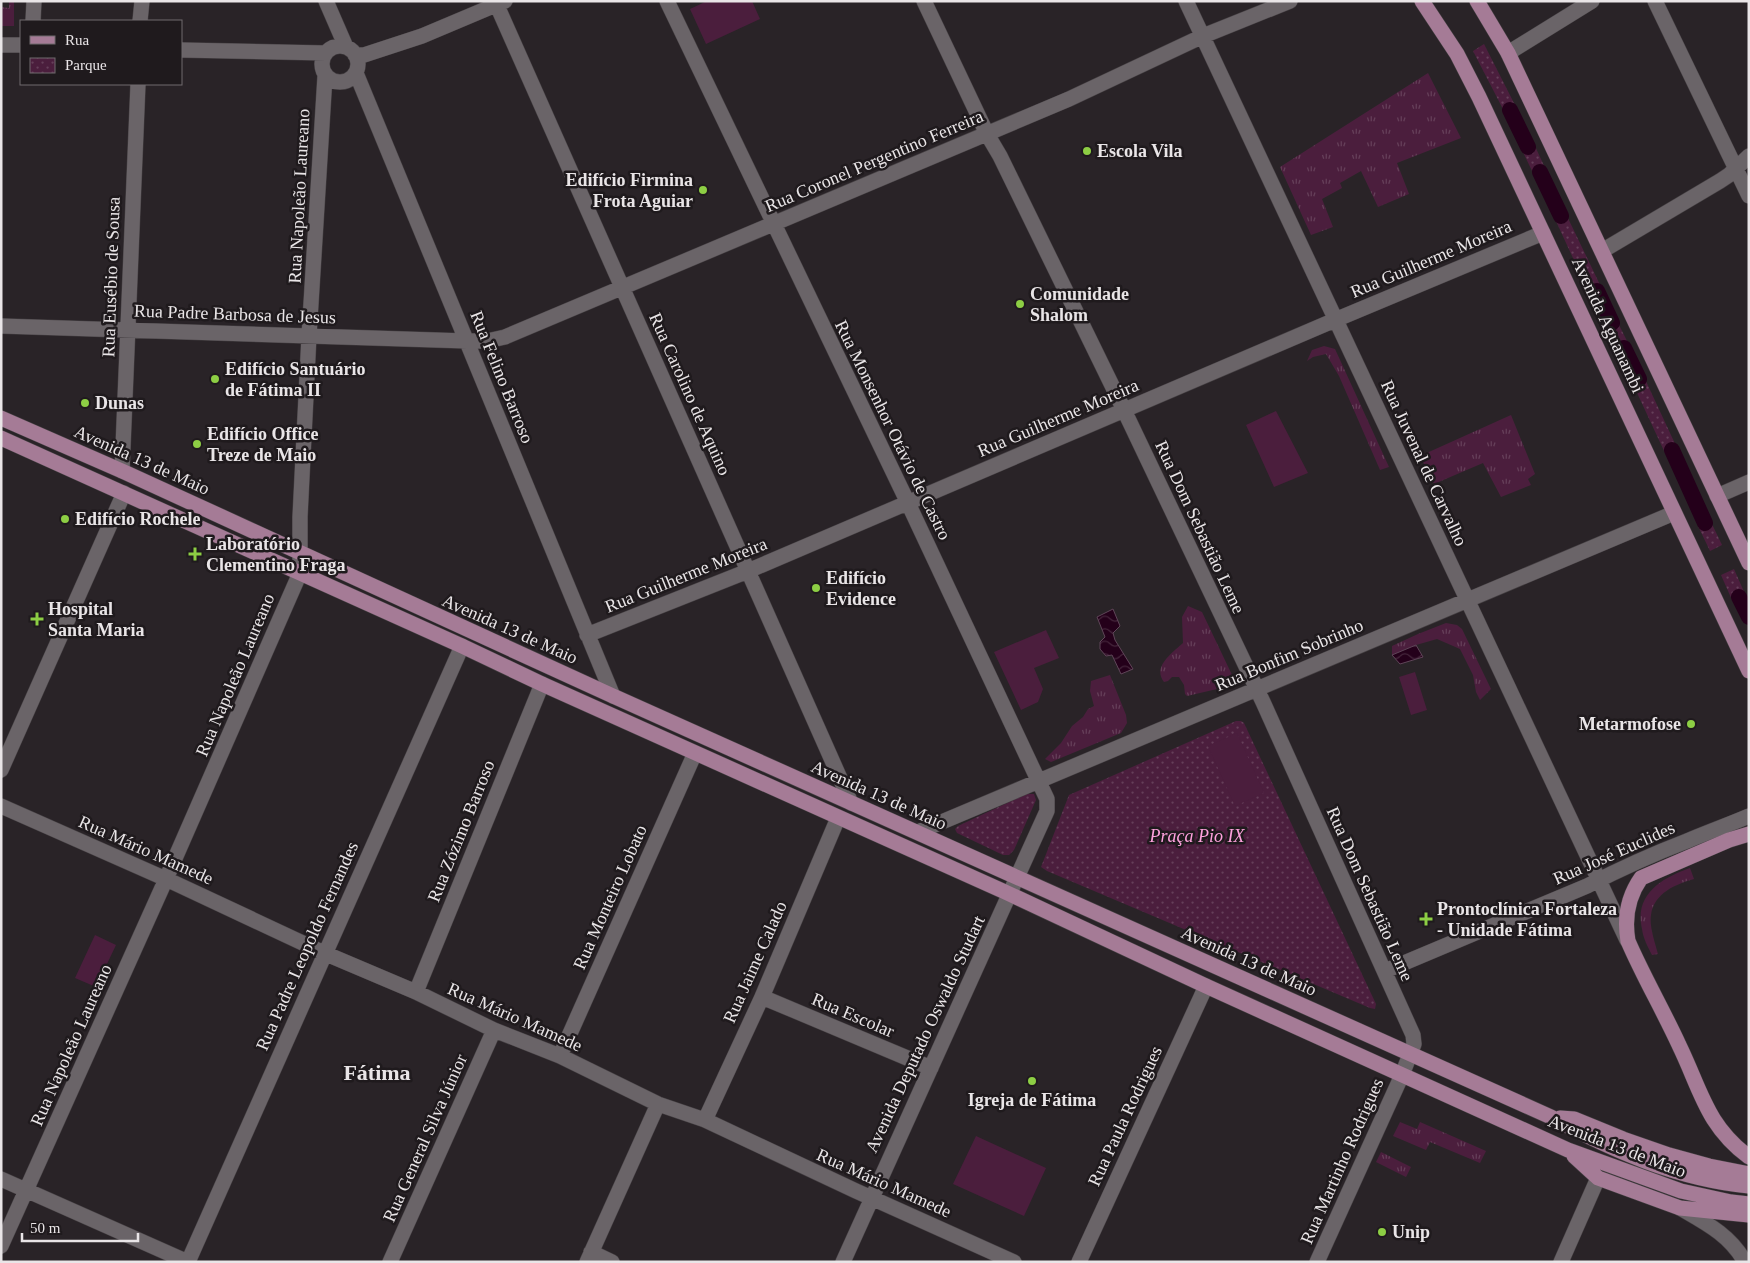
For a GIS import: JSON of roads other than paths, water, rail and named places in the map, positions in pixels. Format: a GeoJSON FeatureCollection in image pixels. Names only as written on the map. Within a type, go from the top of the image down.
{"type":"FeatureCollection","features":[{"type":"Feature","properties":{"kind":"main road","name":"Avenida Aguanambi"},"geometry":{"type":"LineString","coordinates":[[1422,1],[1457,54],[1479,97],[1749,671]]}},
{"type":"Feature","properties":{"kind":"main road","name":"Avenida Aguanambi"},"geometry":{"type":"LineString","coordinates":[[1477,1],[1508,52],[1749,563]]}},
{"type":"Feature","properties":{"kind":"main road","name":"Avenida 13 de Maio"},"geometry":{"type":"LineString","coordinates":[[1,418],[122,471],[613,696],[1551,1117],[1608,1146],[1670,1171],[1749,1186]]}},
{"type":"Feature","properties":{"kind":"main road","name":"Avenida 13 de Maio"},"geometry":{"type":"LineString","coordinates":[[1,438],[838,818],[1010,894],[1206,986],[1568,1150],[1601,1171],[1731,1202],[1748,1214]]}},
{"type":"Feature","properties":{"kind":"main road"},"geometry":{"type":"LineString","coordinates":[[1749,834],[1729,840],[1641,878],[1634,888],[1627,908],[1625,923],[1628,941],[1679,1045],[1708,1113],[1721,1131],[1736,1147],[1749,1157]]}},
{"type":"Feature","properties":{"kind":"main road"},"geometry":{"type":"LineString","coordinates":[[1551,1117],[1574,1118],[1669,1156],[1749,1174]]}},
{"type":"Feature","properties":{"kind":"main road"},"geometry":{"type":"LineString","coordinates":[[1601,1171],[1680,1208],[1748,1214]]}},
{"type":"Feature","properties":{"kind":"street"},"geometry":{"type":"LineString","coordinates":[[34,1],[34,20]]}},
{"type":"Feature","properties":{"kind":"street"},"geometry":{"type":"LineString","coordinates":[[140,20],[142,1]]}},
{"type":"Feature","properties":{"kind":"street","name":"Rua Monsenhor Otávio de Castro"},"geometry":{"type":"LineString","coordinates":[[667,1],[908,503],[1047,799],[1047,811],[1017,877]]}},
{"type":"Feature","properties":{"kind":"street","name":"Rua Dom Sebastião Leme"},"geometry":{"type":"LineString","coordinates":[[924,1],[987,134],[1000,156],[1124,410],[1256,689],[1385,971],[1413,1034],[1414,1044],[1402,1075]]}},
{"type":"Feature","properties":{"kind":"street","name":"Rua Juvenal de Carvalho"},"geometry":{"type":"LineString","coordinates":[[1186,1],[1628,941]]}},
{"type":"Feature","properties":{"kind":"street","name":"Rua Coronel Pergentino Ferreira"},"geometry":{"type":"LineString","coordinates":[[467,341],[487,341],[505,337],[1069,99],[1203,36],[1290,1]]}},
{"type":"Feature","properties":{"kind":"street"},"geometry":{"type":"LineString","coordinates":[[1508,52],[1592,1]]}},
{"type":"Feature","properties":{"kind":"street"},"geometry":{"type":"LineString","coordinates":[[1655,1],[1749,196]]}},
{"type":"Feature","properties":{"kind":"street"},"geometry":{"type":"LineString","coordinates":[[354,61],[347,81],[341,83],[325,76],[322,71],[322,61],[327,52],[336,46],[354,61],[370,65],[422,36],[499,2]]}},
{"type":"Feature","properties":{"kind":"street","name":"Rua Carolino de Aquino"},"geometry":{"type":"LineString","coordinates":[[499,2],[622,287],[851,803]]}},
{"type":"Feature","properties":{"kind":"street","name":"Rua Felino Barroso"},"geometry":{"type":"LineString","coordinates":[[327,52],[328,6]]}},
{"type":"Feature","properties":{"kind":"street","name":"Rua Felino Barroso"},"geometry":{"type":"LineString","coordinates":[[328,6],[354,61],[613,696]]}},
{"type":"Feature","properties":{"kind":"street"},"geometry":{"type":"LineString","coordinates":[[1,45],[20,45]]}},
{"type":"Feature","properties":{"kind":"street"},"geometry":{"type":"LineString","coordinates":[[182,50],[327,52]]}},
{"type":"Feature","properties":{"kind":"street","name":"Rua Napoleão Laureano"},"geometry":{"type":"LineString","coordinates":[[1,1246],[166,879],[300,573],[309,336],[325,76]]}},
{"type":"Feature","properties":{"kind":"street","name":"Rua Eusébio de Sousa"},"geometry":{"type":"LineString","coordinates":[[122,471],[138,85]]}},
{"type":"Feature","properties":{"kind":"street"},"geometry":{"type":"LineString","coordinates":[[1602,252],[1720,181],[1749,156]]}},
{"type":"Feature","properties":{"kind":"street","name":"Rua Guilherme Moreira"},"geometry":{"type":"LineString","coordinates":[[587,635],[748,572],[1335,320],[1544,233]]}},
{"type":"Feature","properties":{"kind":"street","name":"Rua Padre Barbosa de Jesus"},"geometry":{"type":"LineString","coordinates":[[1,326],[467,341]]}},
{"type":"Feature","properties":{"kind":"street"},"geometry":{"type":"LineString","coordinates":[[1716,496],[1749,482]]}},
{"type":"Feature","properties":{"kind":"street"},"geometry":{"type":"LineString","coordinates":[[1,770],[124,493]]}},
{"type":"Feature","properties":{"kind":"street","name":"Rua Bonfim Sobrinho"},"geometry":{"type":"LineString","coordinates":[[918,832],[1674,513]]}},
{"type":"Feature","properties":{"kind":"street","name":"Rua Padre Leopoldo Fernandes"},"geometry":{"type":"LineString","coordinates":[[188,1262],[462,646]]}},
{"type":"Feature","properties":{"kind":"street","name":"Rua Zózimo Barroso"},"geometry":{"type":"LineString","coordinates":[[416,992],[542,684]]}},
{"type":"Feature","properties":{"kind":"street","name":"Rua Monteiro Lobato"},"geometry":{"type":"LineString","coordinates":[[560,1056],[695,752]]}},
{"type":"Feature","properties":{"kind":"street","name":"Rua Mário Mamede"},"geometry":{"type":"LineString","coordinates":[[1,806],[166,879],[324,953],[416,992],[494,1030],[560,1056],[658,1104],[705,1120],[871,1198],[1014,1262]]}},
{"type":"Feature","properties":{"kind":"street","name":"Rua José Euclides"},"geometry":{"type":"LineString","coordinates":[[1385,971],[1645,858],[1749,816]]}},
{"type":"Feature","properties":{"kind":"street","name":"Rua Jaime Calado"},"geometry":{"type":"LineString","coordinates":[[705,1120],[762,997],[838,818]]}},
{"type":"Feature","properties":{"kind":"street","name":"Avenida Deputado Oswaldo Studart"},"geometry":{"type":"LineString","coordinates":[[843,1262],[1017,877]]}},
{"type":"Feature","properties":{"kind":"street","name":"Rua Paula Rodrigues"},"geometry":{"type":"LineString","coordinates":[[1079,1262],[1206,986]]}},
{"type":"Feature","properties":{"kind":"street","name":"Rua Escolar"},"geometry":{"type":"LineString","coordinates":[[762,997],[931,1068]]}},
{"type":"Feature","properties":{"kind":"street","name":"Rua General Silva Júnior"},"geometry":{"type":"LineString","coordinates":[[390,1262],[494,1030]]}},
{"type":"Feature","properties":{"kind":"street","name":"Rua Martinho Rodrigues"},"geometry":{"type":"LineString","coordinates":[[1317,1262],[1402,1075]]}},
{"type":"Feature","properties":{"kind":"street"},"geometry":{"type":"LineString","coordinates":[[612,1262],[589,1257],[658,1104]]}},
{"type":"Feature","properties":{"kind":"street"},"geometry":{"type":"LineString","coordinates":[[1561,1262],[1601,1171]]}},
{"type":"Feature","properties":{"kind":"street"},"geometry":{"type":"LineString","coordinates":[[1,1178],[188,1262]]}},
{"type":"Feature","properties":{"kind":"street"},"geometry":{"type":"LineString","coordinates":[[1680,1208],[1728,1239],[1745,1262]]}},
{"type":"Feature","properties":{"kind":"water"},"geometry":{"type":"Polygon","coordinates":[[[1113,609],[1120,626],[1113,633],[1115,640],[1133,669],[1121,674],[1112,655],[1106,656],[1100,649],[1100,642],[1105,637],[1097,617],[1113,609]]]}},
{"type":"Feature","properties":{"kind":"water"},"geometry":{"type":"Polygon","coordinates":[[[1416,645],[1423,657],[1400,664],[1392,655],[1416,645]]]}},
{"type":"Feature","properties":{"kind":"waterway"},"geometry":{"type":"LineString","coordinates":[[1510,110],[1528,147]]}},
{"type":"Feature","properties":{"kind":"waterway"},"geometry":{"type":"LineString","coordinates":[[1540,172],[1561,216]]}},
{"type":"Feature","properties":{"kind":"waterway"},"geometry":{"type":"LineString","coordinates":[[1597,291],[1612,323]]}},
{"type":"Feature","properties":{"kind":"waterway"},"geometry":{"type":"LineString","coordinates":[[1624,348],[1639,379]]}},
{"type":"Feature","properties":{"kind":"waterway"},"geometry":{"type":"LineString","coordinates":[[1672,450],[1705,523]]}},
{"type":"Feature","properties":{"kind":"waterway"},"geometry":{"type":"LineString","coordinates":[[1739,597],[1749,617]]}},
{"type":"Feature","properties":{"kind":"place","name":"Escola Vila"},"geometry":{"type":"Point","coordinates":[1087,151]}},
{"type":"Feature","properties":{"kind":"place","name":"Edifício Firmina Frota Aguiar"},"geometry":{"type":"Point","coordinates":[703,190]}},
{"type":"Feature","properties":{"kind":"place","name":"Comunidade Shalom"},"geometry":{"type":"Point","coordinates":[1020,304]}},
{"type":"Feature","properties":{"kind":"place","name":"Edifício Santuário de Fátima II"},"geometry":{"type":"Point","coordinates":[215,379]}},
{"type":"Feature","properties":{"kind":"place","name":"Dunas"},"geometry":{"type":"Point","coordinates":[85,403]}},
{"type":"Feature","properties":{"kind":"place","name":"Edifício Office Treze de Maio"},"geometry":{"type":"Point","coordinates":[197,444]}},
{"type":"Feature","properties":{"kind":"place","name":"Edifício Rochele"},"geometry":{"type":"Point","coordinates":[65,519]}},
{"type":"Feature","properties":{"kind":"place","name":"Laboratório Clementino Fraga"},"geometry":{"type":"Point","coordinates":[195,554]}},
{"type":"Feature","properties":{"kind":"place","name":"Edifício Evidence"},"geometry":{"type":"Point","coordinates":[816,588]}},
{"type":"Feature","properties":{"kind":"place","name":"Hospital Santa Maria"},"geometry":{"type":"Point","coordinates":[37,619]}},
{"type":"Feature","properties":{"kind":"place","name":"Metarmofose"},"geometry":{"type":"Point","coordinates":[1691,724]}},
{"type":"Feature","properties":{"kind":"place","name":"Prontoclínica Fortaleza - Unidade Fátima"},"geometry":{"type":"Point","coordinates":[1426,919]}},
{"type":"Feature","properties":{"kind":"place","name":"Igreja de Fátima"},"geometry":{"type":"Point","coordinates":[1032,1081]}},
{"type":"Feature","properties":{"kind":"place","name":"Unip"},"geometry":{"type":"Point","coordinates":[1382,1232]}},
{"type":"Feature","properties":{"kind":"district","name":"Fátima"},"geometry":{"type":"Point","coordinates":[377,1072]}},
{"type":"Feature","properties":{"kind":"park label","name":"Praça Pio IX"},"geometry":{"type":"Point","coordinates":[1197,836]}}]}
